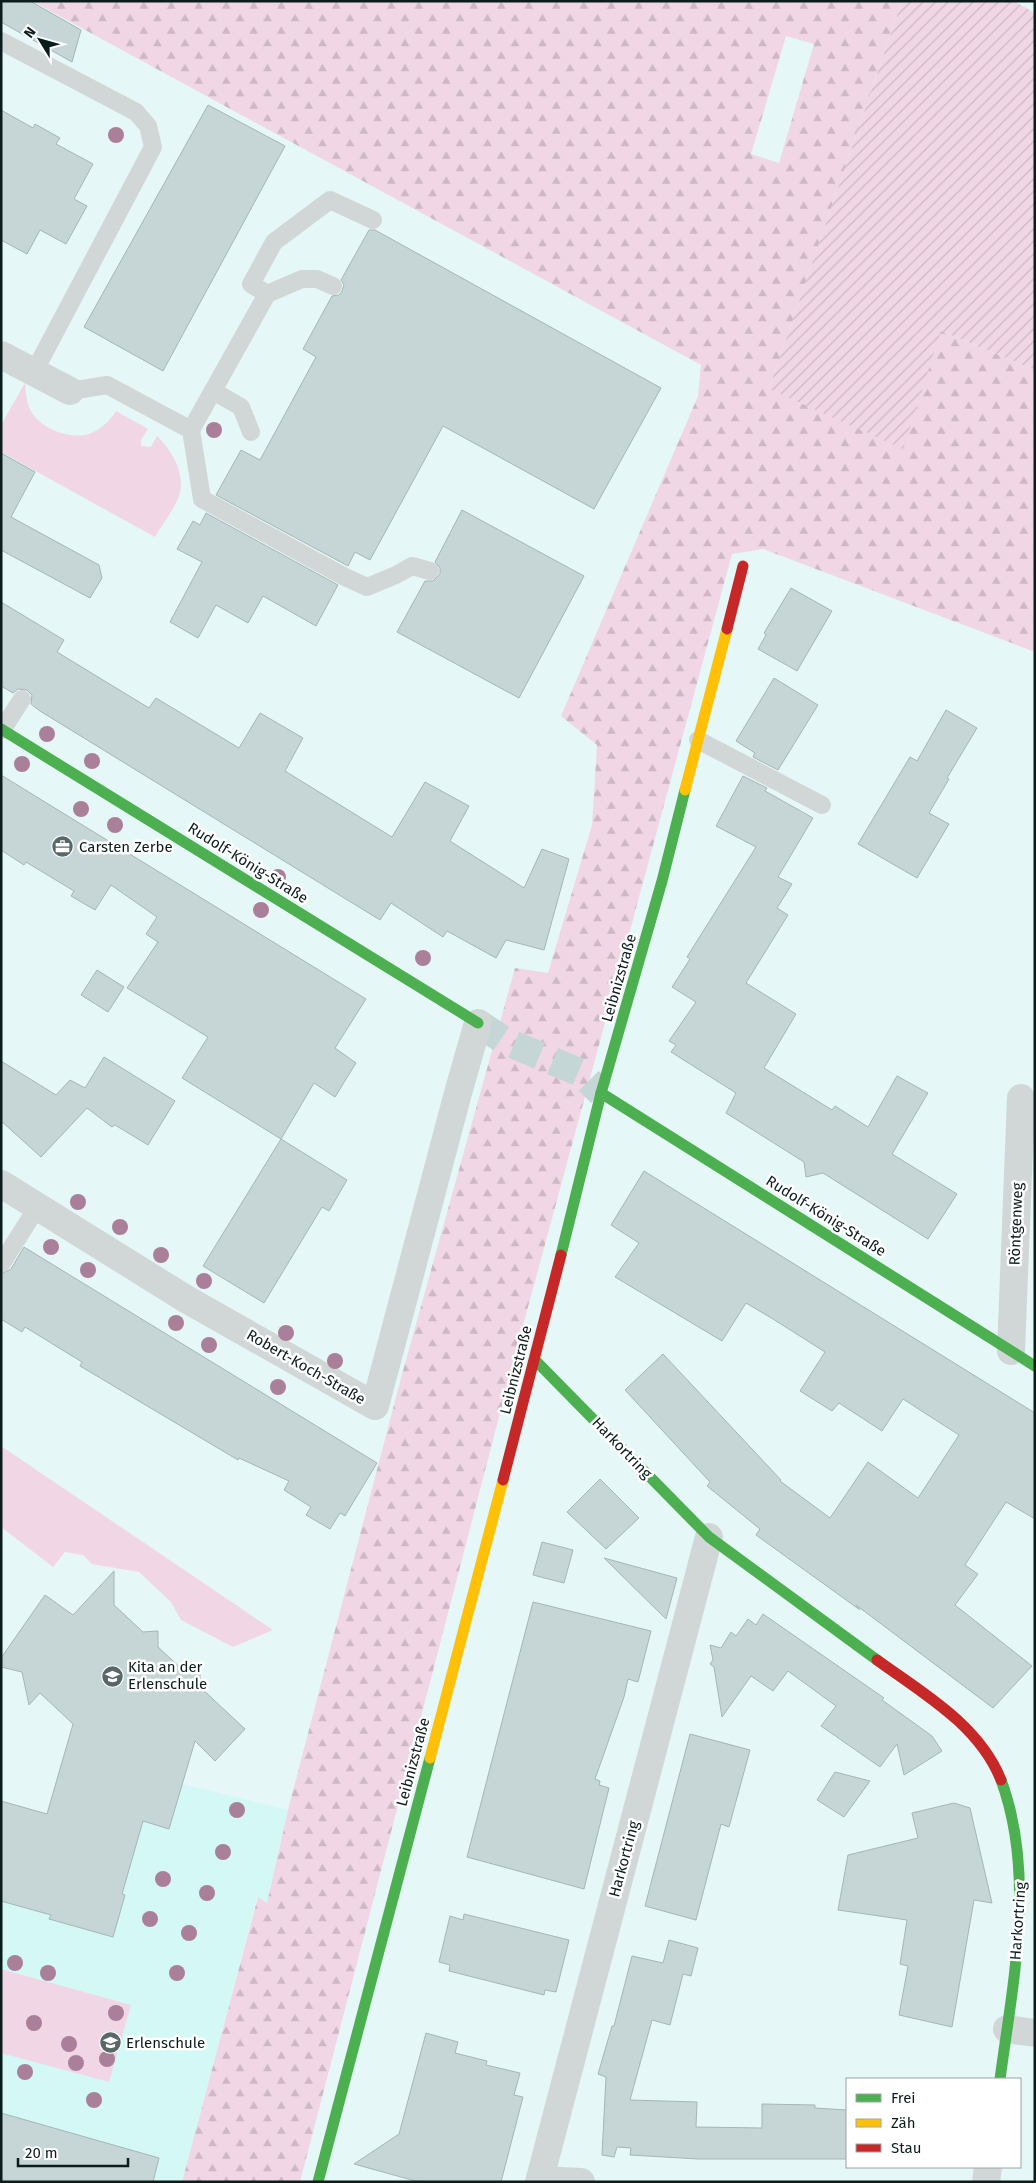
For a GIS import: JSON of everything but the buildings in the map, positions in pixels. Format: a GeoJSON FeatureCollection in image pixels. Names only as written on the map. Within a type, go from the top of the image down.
{"type":"FeatureCollection","features":[{"type":"Feature","properties":{"kind":"street"},"geometry":{"type":"LineString","coordinates":[[1,355],[70,391]]}},
{"type":"Feature","properties":{"kind":"street","name":"Leibnizstraße"},"geometry":{"type":"LineString","coordinates":[[318,2182],[535,1360],[601,1093],[662,881],[743,566]]}},
{"type":"Feature","properties":{"kind":"street","name":"Rudolf-König-Straße"},"geometry":{"type":"LineString","coordinates":[[2,729],[478,1023]]}},
{"type":"Feature","properties":{"kind":"street","name":"Robert-Koch-Straße"},"geometry":{"type":"LineString","coordinates":[[1,1184],[186,1299],[375,1406],[478,1023]]}},
{"type":"Feature","properties":{"kind":"street","name":"Rudolf-König-Straße"},"geometry":{"type":"LineString","coordinates":[[601,1093],[1035,1366]]}},
{"type":"Feature","properties":{"kind":"street","name":"Röntgenweg"},"geometry":{"type":"LineString","coordinates":[[1010,1350],[1021,1098]]}},
{"type":"Feature","properties":{"kind":"street","name":"Harkortring"},"geometry":{"type":"LineString","coordinates":[[535,1360],[709,1537],[946,1710],[982,1744],[994,1762],[1009,1803],[1018,1839],[1022,1893],[1000,2078]]}},
{"type":"Feature","properties":{"kind":"street","name":"Harkortring"},"geometry":{"type":"LineString","coordinates":[[581,2182],[540,2181],[709,1537]]}},
{"type":"Feature","properties":{"kind":"street"},"geometry":{"type":"LineString","coordinates":[[1007,2029],[1035,2033]]}},
{"type":"Feature","properties":{"kind":"street"},"geometry":{"type":"LineString","coordinates":[[986,2182],[988,2168]]}},
{"type":"Feature","properties":{"kind":"lane"},"geometry":{"type":"LineString","coordinates":[[1,41],[136,112],[148,126],[153,147],[34,372]]}},
{"type":"Feature","properties":{"kind":"lane"},"geometry":{"type":"LineString","coordinates":[[267,294],[251,284],[274,242],[330,200],[373,220]]}},
{"type":"Feature","properties":{"kind":"lane"},"geometry":{"type":"LineString","coordinates":[[333,286],[317,279],[302,279],[267,294],[191,430],[202,499],[345,577],[367,587],[412,566],[430,571]]}},
{"type":"Feature","properties":{"kind":"lane"},"geometry":{"type":"LineString","coordinates":[[70,391],[107,385],[191,430]]}},
{"type":"Feature","properties":{"kind":"lane"},"geometry":{"type":"LineString","coordinates":[[213,391],[241,407],[251,432]]}},
{"type":"Feature","properties":{"kind":"lane"},"geometry":{"type":"LineString","coordinates":[[2,729],[22,699]]}},
{"type":"Feature","properties":{"kind":"lane"},"geometry":{"type":"LineString","coordinates":[[698,740],[822,805]]}},
{"type":"Feature","properties":{"kind":"lane"},"geometry":{"type":"LineString","coordinates":[[2,1263],[38,1206]]}},
{"type":"Feature","properties":{"kind":"shaded area","name":"Erlenschule"},"geometry":{"type":"Polygon","coordinates":[[[65,1751],[182,1784],[288,1810],[267,1903],[257,1897],[182,2182],[1,2182],[1,1801],[47,1814],[65,1751]]]}},
{"type":"Feature","properties":{"kind":"green space"},"geometry":{"type":"Polygon","coordinates":[[[32,1],[902,1],[769,389],[941,331],[1035,370],[1035,652],[763,549],[732,554],[518,1344],[300,2182],[182,2182],[258,1897],[267,1903],[288,1810],[401,1378],[515,968],[548,973],[592,825],[597,745],[561,716],[698,396],[701,365],[32,1]],[[786,36],[751,154],[779,163],[814,44],[786,36]]]}},
{"type":"Feature","properties":{"kind":"green space"},"geometry":{"type":"Polygon","coordinates":[[[902,1],[1014,1],[1035,13],[1035,370],[941,331],[903,449],[769,389],[902,1]]]}},
{"type":"Feature","properties":{"kind":"green space"},"geometry":{"type":"Polygon","coordinates":[[[25,383],[27,401],[33,414],[39,421],[54,431],[72,435],[89,434],[104,425],[116,411],[148,429],[141,440],[141,446],[151,447],[157,436],[163,442],[176,463],[181,479],[181,487],[174,506],[155,537],[1,452],[1,425],[25,383]]]}},
{"type":"Feature","properties":{"kind":"green space"},"geometry":{"type":"Polygon","coordinates":[[[1,1446],[273,1630],[233,1647],[181,1620],[171,1602],[139,1572],[92,1564],[83,1555],[65,1552],[53,1567],[1,1527],[1,1446]]]}},
{"type":"Feature","properties":{"kind":"green space"},"geometry":{"type":"Polygon","coordinates":[[[1,1969],[131,2005],[109,2082],[1,2053],[1,1969]]]}},
{"type":"Feature","properties":{"kind":"tunnel"},"geometry":{"type":"LineString","coordinates":[[478,1023],[505,1041],[581,1073],[601,1093]]}},
{"type":"Feature","properties":{"kind":"traffic: fast"},"geometry":{"type":"LineString","coordinates":[[1,729],[478,1023]]}},
{"type":"Feature","properties":{"kind":"traffic: fast"},"geometry":{"type":"LineString","coordinates":[[561,1255],[601,1093],[662,881],[685,790]]}},
{"type":"Feature","properties":{"kind":"traffic: fast"},"geometry":{"type":"LineString","coordinates":[[601,1093],[1035,1366]]}},
{"type":"Feature","properties":{"kind":"traffic: fast"},"geometry":{"type":"LineString","coordinates":[[535,1360],[709,1537],[877,1660]]}},
{"type":"Feature","properties":{"kind":"traffic: fast"},"geometry":{"type":"LineString","coordinates":[[318,2182],[430,1758]]}},
{"type":"Feature","properties":{"kind":"traffic: fast"},"geometry":{"type":"LineString","coordinates":[[1000,2078],[1015,1967],[1019,1890],[1012,1816],[1001,1780]]}},
{"type":"Feature","properties":{"kind":"traffic: slow"},"geometry":{"type":"LineString","coordinates":[[685,790],[727,629]]}},
{"type":"Feature","properties":{"kind":"traffic: slow"},"geometry":{"type":"LineString","coordinates":[[430,1758],[503,1480]]}},
{"type":"Feature","properties":{"kind":"traffic: jam"},"geometry":{"type":"LineString","coordinates":[[727,629],[743,566]]}},
{"type":"Feature","properties":{"kind":"traffic: jam"},"geometry":{"type":"LineString","coordinates":[[503,1480],[561,1255]]}},
{"type":"Feature","properties":{"kind":"traffic: jam"},"geometry":{"type":"LineString","coordinates":[[877,1660],[931,1698],[964,1727],[991,1760],[1001,1780]]}},
{"type":"Feature","properties":{"kind":"place","name":"Carsten Zerbe"},"geometry":{"type":"Point","coordinates":[63,847]}},
{"type":"Feature","properties":{"kind":"place","name":"Kita an der Erlenschule"},"geometry":{"type":"Point","coordinates":[112,1676]}},
{"type":"Feature","properties":{"kind":"place","name":"Erlenschule"},"geometry":{"type":"Point","coordinates":[110,2043]}}]}
